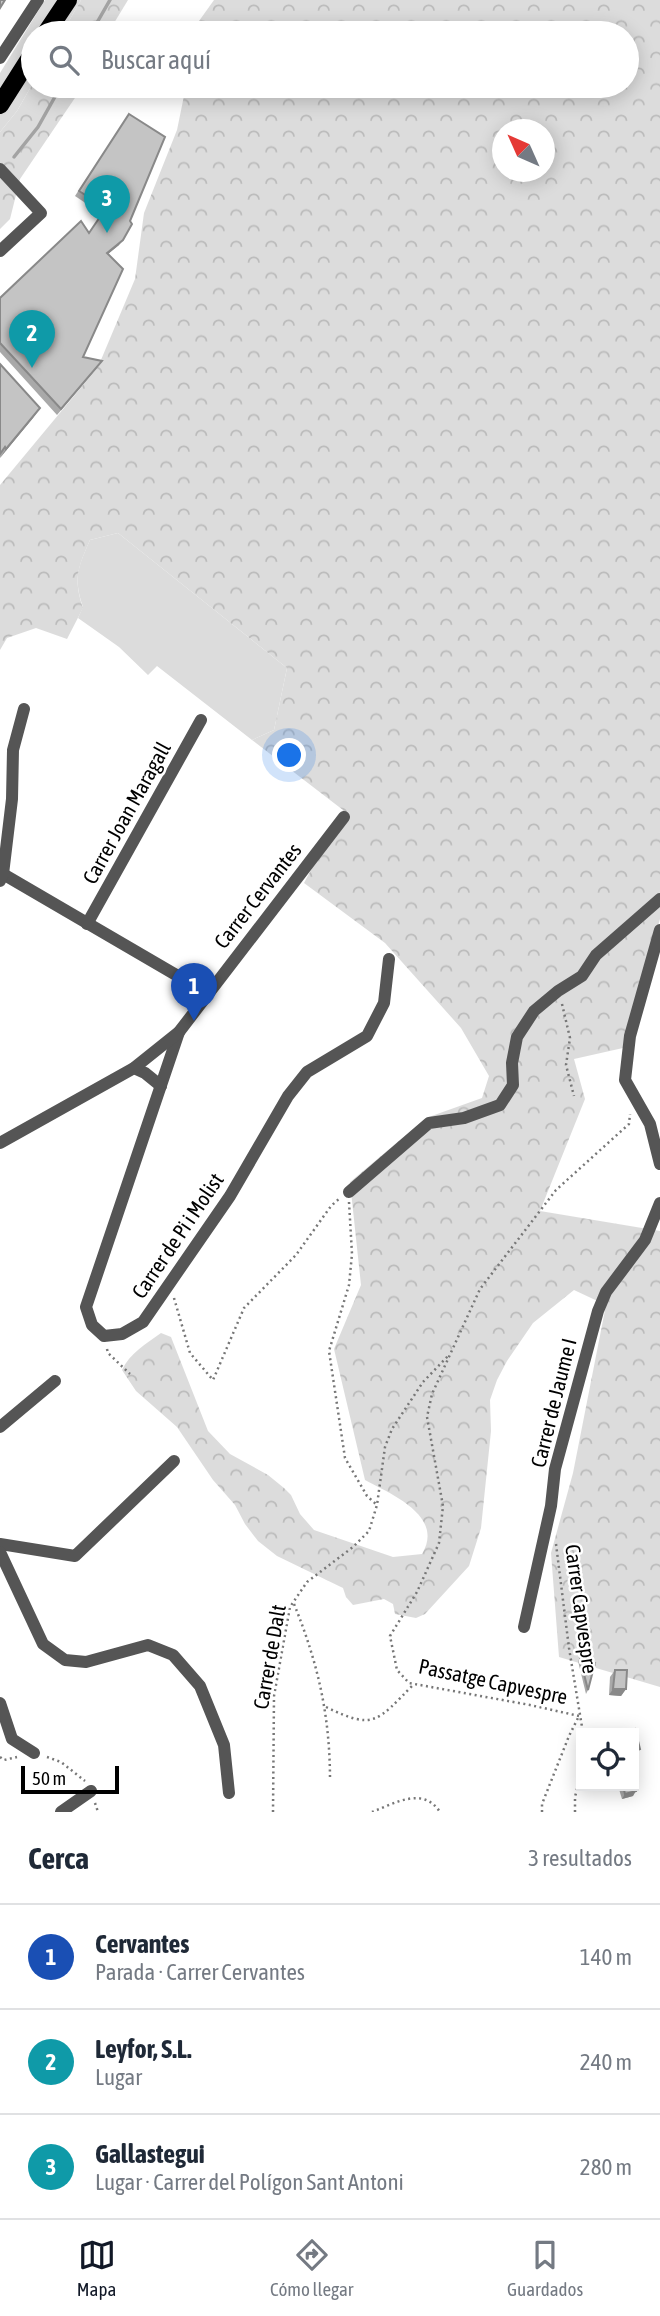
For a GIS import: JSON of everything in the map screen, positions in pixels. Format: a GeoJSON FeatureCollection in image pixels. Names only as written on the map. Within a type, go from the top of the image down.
{"type":"FeatureCollection","features":[{"type":"Feature","properties":{"kind":"main road"},"geometry":{"type":"LineString","coordinates":[[54,21],[68,0]]}},
{"type":"Feature","properties":{"kind":"main road"},"geometry":{"type":"LineString","coordinates":[[0,105],[21,72]]}},
{"type":"Feature","properties":{"kind":"street"},"geometry":{"type":"LineString","coordinates":[[24,21],[38,0]]}},
{"type":"Feature","properties":{"kind":"street"},"geometry":{"type":"LineString","coordinates":[[0,58],[21,26]]}},
{"type":"Feature","properties":{"kind":"street"},"geometry":{"type":"LineString","coordinates":[[0,169],[41,213],[0,251]]}},
{"type":"Feature","properties":{"kind":"street"},"geometry":{"type":"LineString","coordinates":[[24,709],[13,750],[12,799],[1,878],[207,993]]}},
{"type":"Feature","properties":{"kind":"street","name":"Carrer Joan Maragall"},"geometry":{"type":"LineString","coordinates":[[87,924],[201,720]]}},
{"type":"Feature","properties":{"kind":"street","name":"Carrer Cervantes"},"geometry":{"type":"LineString","coordinates":[[0,1143],[134,1068],[179,1032],[344,817]]}},
{"type":"Feature","properties":{"kind":"street"},"geometry":{"type":"LineString","coordinates":[[349,1192],[429,1123],[464,1118],[500,1105],[513,1085],[512,1063],[517,1037],[534,1011],[582,976],[596,955],[660,899]]}},
{"type":"Feature","properties":{"kind":"street"},"geometry":{"type":"LineString","coordinates":[[660,930],[630,1036],[625,1080],[650,1125],[660,1164]]}},
{"type":"Feature","properties":{"kind":"street","name":"Carrer de Pi i Molist"},"geometry":{"type":"LineString","coordinates":[[104,1336],[122,1334],[143,1322],[230,1196],[288,1096],[307,1072],[367,1037],[384,1003],[389,958]]}},
{"type":"Feature","properties":{"kind":"street"},"geometry":{"type":"LineString","coordinates":[[104,1336],[92,1325],[86,1307],[179,1032]]}},
{"type":"Feature","properties":{"kind":"street"},"geometry":{"type":"LineString","coordinates":[[134,1068],[161,1086]]}},
{"type":"Feature","properties":{"kind":"street","name":"Carrer de Jaume I"},"geometry":{"type":"LineString","coordinates":[[524,1627],[551,1506],[555,1469],[598,1311],[606,1292],[645,1240],[660,1203]]}},
{"type":"Feature","properties":{"kind":"street"},"geometry":{"type":"LineString","coordinates":[[0,1427],[55,1381]]}},
{"type":"Feature","properties":{"kind":"street"},"geometry":{"type":"LineString","coordinates":[[0,1544],[75,1556],[174,1461]]}},
{"type":"Feature","properties":{"kind":"street"},"geometry":{"type":"LineString","coordinates":[[0,1552],[43,1644],[65,1660],[86,1662],[148,1645],[173,1654],[200,1686],[225,1745],[229,1793]]}},
{"type":"Feature","properties":{"kind":"street"},"geometry":{"type":"LineString","coordinates":[[0,1703],[12,1739],[34,1753]]}},
{"type":"Feature","properties":{"kind":"street"},"geometry":{"type":"LineString","coordinates":[[61,1812],[91,1791]]}},
{"type":"Feature","properties":{"kind":"path"},"geometry":{"type":"LineString","coordinates":[[558,991],[570,1038],[566,1065],[574,1096]]}},
{"type":"Feature","properties":{"kind":"path","name":"Passatge Capvespre"},"geometry":{"type":"LineString","coordinates":[[579,1716],[530,1704],[409,1683],[397,1670],[390,1636],[418,1592],[439,1543],[443,1506],[427,1417],[432,1394],[480,1289],[556,1190],[629,1124],[631,1089]]}},
{"type":"Feature","properties":{"kind":"path"},"geometry":{"type":"LineString","coordinates":[[170,1285],[190,1353],[213,1380],[244,1308],[296,1255],[331,1206],[349,1192]]}},
{"type":"Feature","properties":{"kind":"path"},"geometry":{"type":"LineString","coordinates":[[349,1192],[352,1254],[349,1285],[329,1351],[345,1458],[366,1496],[377,1505]]}},
{"type":"Feature","properties":{"kind":"path"},"geometry":{"type":"LineString","coordinates":[[104,1336],[108,1353],[130,1374]]}},
{"type":"Feature","properties":{"kind":"path","name":"Carrer de Dalt"},"geometry":{"type":"LineString","coordinates":[[273,1812],[274,1696],[290,1607],[307,1582],[369,1531],[377,1505],[391,1429],[423,1382],[450,1354]]}},
{"type":"Feature","properties":{"kind":"path","name":"Carrer Capvespre"},"geometry":{"type":"LineString","coordinates":[[556,1543],[582,1728]]}},
{"type":"Feature","properties":{"kind":"path"},"geometry":{"type":"LineString","coordinates":[[294,1603],[319,1674],[326,1707],[330,1741],[330,1780]]}},
{"type":"Feature","properties":{"kind":"path"},"geometry":{"type":"LineString","coordinates":[[326,1707],[358,1722],[370,1722],[414,1684]]}},
{"type":"Feature","properties":{"kind":"path"},"geometry":{"type":"LineString","coordinates":[[541,1812],[579,1716]]}},
{"type":"Feature","properties":{"kind":"path"},"geometry":{"type":"LineString","coordinates":[[34,1753],[61,1762],[83,1779],[91,1791]]}},
{"type":"Feature","properties":{"kind":"path"},"geometry":{"type":"LineString","coordinates":[[575,1812],[576,1791]]}},
{"type":"Feature","properties":{"kind":"path"},"geometry":{"type":"LineString","coordinates":[[372,1812],[402,1800],[421,1797],[434,1802],[440,1812]]}},
{"type":"Feature","properties":{"kind":"green space"},"geometry":{"type":"Polygon","coordinates":[[[45,0],[81,0],[69,21],[32,21],[45,0]]]}},
{"type":"Feature","properties":{"kind":"green space"},"geometry":{"type":"Polygon","coordinates":[[[81,0],[128,0],[115,21],[69,21],[81,0]]]}},
{"type":"Feature","properties":{"kind":"green space"},"geometry":{"type":"Polygon","coordinates":[[[214,0],[660,0],[660,919],[623,1048],[574,1059],[585,1099],[540,1211],[660,1231],[660,1687],[559,1657],[551,1553],[573,1473],[606,1305],[574,1290],[533,1323],[507,1361],[490,1400],[491,1431],[481,1528],[469,1566],[425,1614],[416,1618],[395,1614],[393,1604],[384,1599],[353,1605],[343,1588],[277,1556],[258,1541],[235,1505],[213,1480],[177,1427],[136,1391],[122,1370],[134,1354],[161,1333],[171,1337],[208,1431],[230,1454],[268,1475],[284,1488],[314,1530],[393,1557],[422,1554],[427,1540],[426,1528],[421,1518],[401,1500],[365,1480],[334,1349],[361,1285],[350,1182],[426,1118],[482,1098],[489,1076],[461,1028],[385,943],[304,883],[343,810],[252,740],[274,730],[287,668],[118,533],[90,540],[78,573],[78,589],[83,608],[67,639],[36,628],[7,638],[0,650],[0,485],[98,367],[135,279],[144,213],[177,130],[184,98],[639,98],[639,21],[199,21],[214,0]]]}},
{"type":"Feature","properties":{"kind":"green space"},"geometry":{"type":"Polygon","coordinates":[[[21,39],[21,98],[24,98],[0,132],[0,73],[21,39]]]}},
{"type":"Feature","properties":{"kind":"green space"},"geometry":{"type":"Polygon","coordinates":[[[24,98],[75,98],[20,179],[10,219],[0,229],[0,132],[24,98]]]}},
{"type":"Feature","properties":{"kind":"green space"},"geometry":{"type":"Polygon","coordinates":[[[118,533],[287,668],[274,730],[252,740],[157,666],[148,675],[119,647],[78,618],[83,607],[78,588],[78,573],[90,540],[118,533]]]}},
{"type":"Feature","properties":{"kind":"building"},"geometry":{"type":"Polygon","coordinates":[[[129,114],[165,137],[130,221],[132,224],[123,240],[107,253],[123,269],[83,357],[102,361],[61,409],[0,343],[0,298],[81,221],[89,233],[106,208],[79,191],[129,114]]]}},
{"type":"Feature","properties":{"kind":"building"},"geometry":{"type":"Polygon","coordinates":[[[0,364],[40,408],[0,454],[0,364]]]}},
{"type":"Feature","properties":{"kind":"building"},"geometry":{"type":"Polygon","coordinates":[[[580,1658],[595,1663],[588,1690],[580,1658]]]}},
{"type":"Feature","properties":{"kind":"building"},"geometry":{"type":"Polygon","coordinates":[[[615,1670],[627,1670],[626,1689],[613,1689],[615,1670]]]}},
{"type":"Feature","properties":{"kind":"waterway"},"geometry":{"type":"LineString","coordinates":[[98,21],[110,0]]}},
{"type":"Feature","properties":{"kind":"waterway"},"geometry":{"type":"LineString","coordinates":[[14,157],[38,127],[54,98]]}},
{"type":"Feature","properties":{"kind":"place","name":"Gallastegui"},"geometry":{"type":"Point","coordinates":[107,233]}},
{"type":"Feature","properties":{"kind":"place","name":"Leyfor, S.L."},"geometry":{"type":"Point","coordinates":[32,368]}},
{"type":"Feature","properties":{"kind":"place","name":"Cervantes"},"geometry":{"type":"Point","coordinates":[194,1021]}}]}
